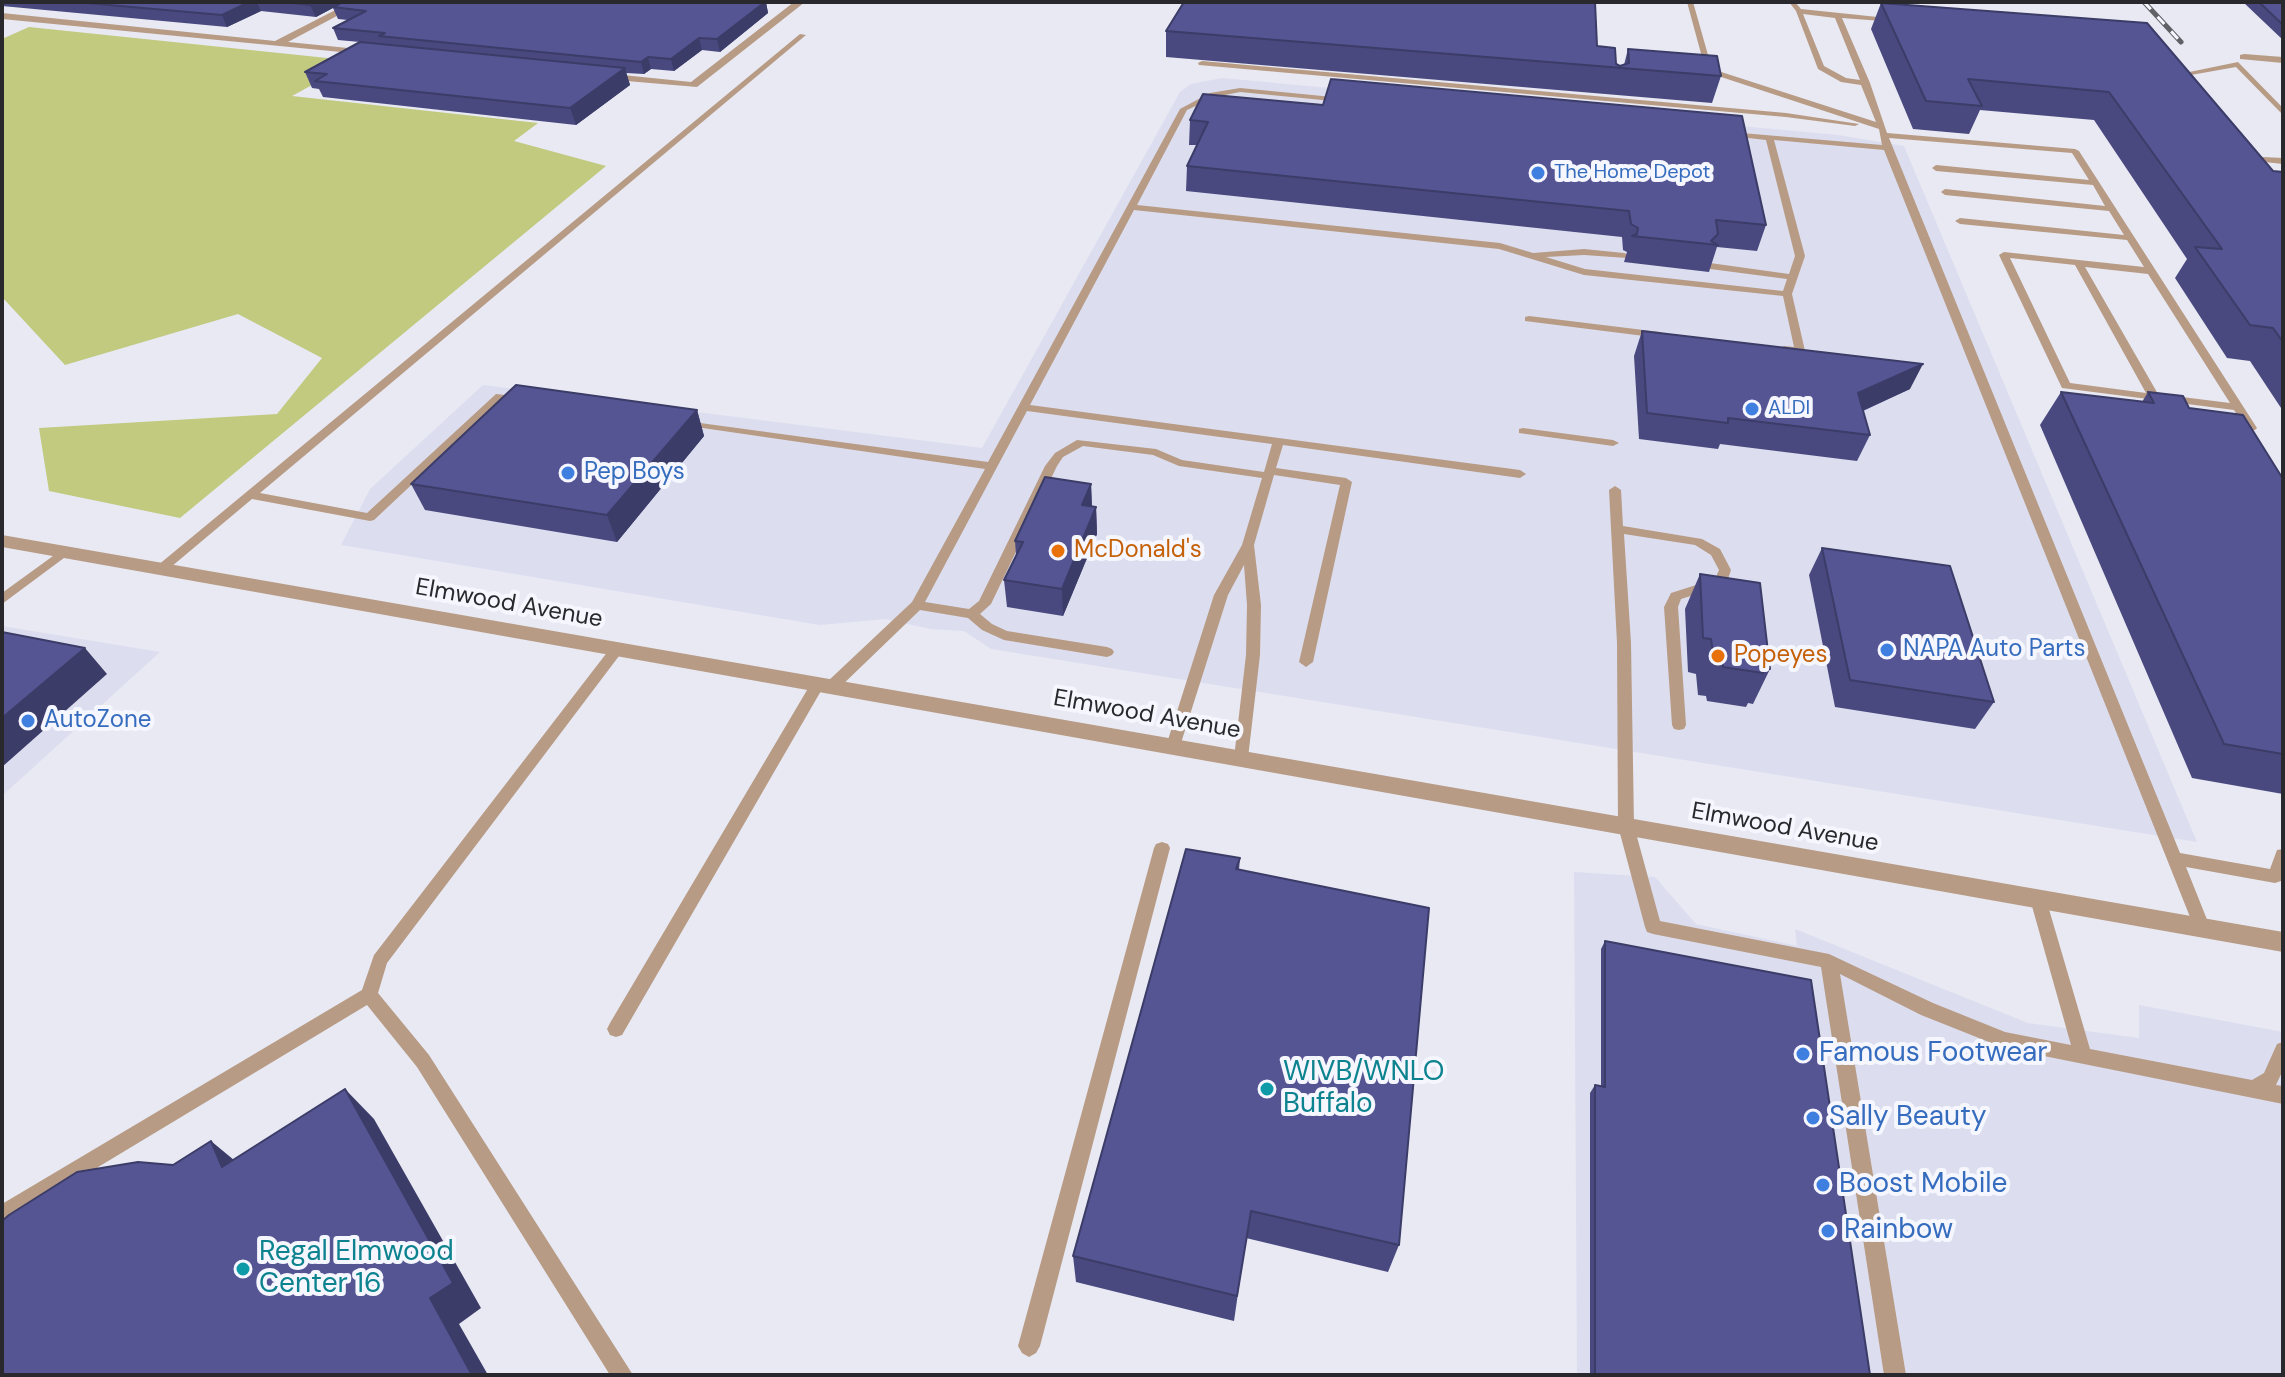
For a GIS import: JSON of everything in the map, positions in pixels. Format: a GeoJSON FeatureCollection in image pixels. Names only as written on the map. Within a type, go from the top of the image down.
{"type":"FeatureCollection","features":[{"type":"Feature","properties":{"kind":"street"},"geometry":{"type":"LineString","coordinates":[[276,44],[358,2]]}},
{"type":"Feature","properties":{"kind":"street"},"geometry":{"type":"LineString","coordinates":[[588,75],[693,85],[800,2]]}},
{"type":"Feature","properties":{"kind":"street"},"geometry":{"type":"LineString","coordinates":[[766,7],[791,10]]}},
{"type":"Feature","properties":{"kind":"street"},"geometry":{"type":"LineString","coordinates":[[2,16],[381,55]]}},
{"type":"Feature","properties":{"kind":"street"},"geometry":{"type":"LineString","coordinates":[[2244,57],[2283,60]]}},
{"type":"Feature","properties":{"kind":"street","name":"Elmwood Avenue"},"geometry":{"type":"LineString","coordinates":[[2,541],[2283,942]]}},
{"type":"Feature","properties":{"kind":"lane"},"geometry":{"type":"LineString","coordinates":[[1690,2],[1709,70]]}},
{"type":"Feature","properties":{"kind":"lane"},"geometry":{"type":"LineString","coordinates":[[1792,2],[1799,11],[1821,67],[1844,80],[1866,83]]}},
{"type":"Feature","properties":{"kind":"lane"},"geometry":{"type":"LineString","coordinates":[[1799,11],[1910,21]]}},
{"type":"Feature","properties":{"kind":"lane"},"geometry":{"type":"LineString","coordinates":[[1838,16],[2202,927]]}},
{"type":"Feature","properties":{"kind":"lane"},"geometry":{"type":"LineString","coordinates":[[161,569],[802,35]]}},
{"type":"Feature","properties":{"kind":"lane"},"geometry":{"type":"LineString","coordinates":[[1202,63],[1786,115],[1885,137]]}},
{"type":"Feature","properties":{"kind":"lane"},"geometry":{"type":"LineString","coordinates":[[2180,88],[2171,76],[2238,64],[2283,113]]}},
{"type":"Feature","properties":{"kind":"lane"},"geometry":{"type":"LineString","coordinates":[[1693,69],[1709,70],[1885,137]]}},
{"type":"Feature","properties":{"kind":"lane"},"geometry":{"type":"LineString","coordinates":[[616,1029],[825,685],[917,605],[1184,109],[1213,95],[1240,90],[1352,100]]}},
{"type":"Feature","properties":{"kind":"lane"},"geometry":{"type":"LineString","coordinates":[[1723,133],[1769,137],[1885,137],[2075,151],[2254,434],[2240,432]]}},
{"type":"Feature","properties":{"kind":"lane"},"geometry":{"type":"LineString","coordinates":[[1769,137],[1800,256],[1787,294],[1800,351],[1772,348]]}},
{"type":"Feature","properties":{"kind":"lane"},"geometry":{"type":"LineString","coordinates":[[2238,157],[2283,161]]}},
{"type":"Feature","properties":{"kind":"lane"},"geometry":{"type":"LineString","coordinates":[[1936,168],[2095,183]]}},
{"type":"Feature","properties":{"kind":"lane"},"geometry":{"type":"LineString","coordinates":[[1945,192],[2112,209]]}},
{"type":"Feature","properties":{"kind":"lane"},"geometry":{"type":"LineString","coordinates":[[1131,207],[1500,246],[1584,272],[1787,294]]}},
{"type":"Feature","properties":{"kind":"lane"},"geometry":{"type":"LineString","coordinates":[[1960,221],[2130,238]]}},
{"type":"Feature","properties":{"kind":"lane"},"geometry":{"type":"LineString","coordinates":[[1533,255],[1575,252],[1624,256]]}},
{"type":"Feature","properties":{"kind":"lane"},"geometry":{"type":"LineString","coordinates":[[2086,404],[2066,386],[2004,255],[2151,271]]}},
{"type":"Feature","properties":{"kind":"lane"},"geometry":{"type":"LineString","coordinates":[[2078,263],[2154,397]]}},
{"type":"Feature","properties":{"kind":"lane"},"geometry":{"type":"LineString","coordinates":[[1710,266],[1793,277]]}},
{"type":"Feature","properties":{"kind":"lane"},"geometry":{"type":"LineString","coordinates":[[1529,319],[1675,336]]}},
{"type":"Feature","properties":{"kind":"lane"},"geometry":{"type":"LineString","coordinates":[[2066,386],[2237,407]]}},
{"type":"Feature","properties":{"kind":"lane"},"geometry":{"type":"LineString","coordinates":[[250,495],[370,517],[500,396],[530,400]]}},
{"type":"Feature","properties":{"kind":"lane"},"geometry":{"type":"LineString","coordinates":[[1024,407],[1520,474]]}},
{"type":"Feature","properties":{"kind":"lane"},"geometry":{"type":"LineString","coordinates":[[667,420],[991,466]]}},
{"type":"Feature","properties":{"kind":"lane"},"geometry":{"type":"LineString","coordinates":[[1523,431],[1613,443]]}},
{"type":"Feature","properties":{"kind":"lane"},"geometry":{"type":"LineString","coordinates":[[972,614],[984,604],[1051,466],[1069,448],[1081,442],[1156,452],[1179,463],[1346,482],[1306,662]]}},
{"type":"Feature","properties":{"kind":"lane"},"geometry":{"type":"LineString","coordinates":[[1173,746],[1221,595],[1248,545],[1278,442]]}},
{"type":"Feature","properties":{"kind":"lane"},"geometry":{"type":"LineString","coordinates":[[1615,490],[1624,643],[1626,826],[1653,927],[1829,961],[1927,1009],[2004,1040],[2283,1095]]}},
{"type":"Feature","properties":{"kind":"lane"},"geometry":{"type":"LineString","coordinates":[[1617,529],[1698,542],[1716,552],[1725,570],[1721,582],[1676,596],[1671,607],[1679,725]]}},
{"type":"Feature","properties":{"kind":"lane"},"geometry":{"type":"LineString","coordinates":[[1241,758],[1253,655],[1254,605],[1248,545]]}},
{"type":"Feature","properties":{"kind":"lane"},"geometry":{"type":"LineString","coordinates":[[2,600],[64,552]]}},
{"type":"Feature","properties":{"kind":"lane"},"geometry":{"type":"LineString","coordinates":[[917,605],[972,614],[987,627],[1004,635],[1107,652]]}},
{"type":"Feature","properties":{"kind":"lane"},"geometry":{"type":"LineString","coordinates":[[2,1215],[369,995],[380,960],[617,649]]}},
{"type":"Feature","properties":{"kind":"lane"},"geometry":{"type":"LineString","coordinates":[[1029,1346],[1162,848]]}},
{"type":"Feature","properties":{"kind":"lane"},"geometry":{"type":"LineString","coordinates":[[2173,858],[2275,876],[2283,855]]}},
{"type":"Feature","properties":{"kind":"lane"},"geometry":{"type":"LineString","coordinates":[[2038,899],[2083,1056]]}},
{"type":"Feature","properties":{"kind":"lane"},"geometry":{"type":"LineString","coordinates":[[1829,961],[1895,1375]]}},
{"type":"Feature","properties":{"kind":"lane"},"geometry":{"type":"LineString","coordinates":[[369,995],[423,1061],[622,1375]]}},
{"type":"Feature","properties":{"kind":"lane"},"geometry":{"type":"LineString","coordinates":[[2254,1089],[2270,1079],[2283,1050]]}},
{"type":"Feature","properties":{"kind":"shaded area"},"geometry":{"type":"Polygon","coordinates":[[[1222,78],[1838,135],[1904,146],[2197,842],[991,649],[964,631],[930,629],[886,619],[820,625],[341,545],[370,489],[483,385],[982,448],[1180,92],[1191,84],[1222,78]]]}},
{"type":"Feature","properties":{"kind":"shaded area"},"geometry":{"type":"Polygon","coordinates":[[[2,626],[160,652],[2,796],[2,626]]]}},
{"type":"Feature","properties":{"kind":"shaded area"},"geometry":{"type":"Polygon","coordinates":[[[1574,872],[1655,877],[1696,924],[1797,946],[1795,929],[2028,1023],[2139,1038],[2139,1005],[2283,1032],[2283,1375],[1577,1375],[1574,872]]]}},
{"type":"Feature","properties":{"kind":"green space"},"geometry":{"type":"Polygon","coordinates":[[[29,27],[356,61],[292,96],[538,123],[514,141],[606,166],[180,518],[49,491],[39,428],[277,414],[322,358],[238,314],[65,365],[2,297],[2,39],[29,27]]]}},
{"type":"Feature","properties":{"kind":"building"},"geometry":{"type":"Polygon","coordinates":[[[75,2],[249,2],[222,15],[75,2]]]}},
{"type":"Feature","properties":{"kind":"building"},"geometry":{"type":"Polygon","coordinates":[[[284,2],[316,2],[310,5],[284,2]]]}},
{"type":"Feature","properties":{"kind":"building"},"geometry":{"type":"Polygon","coordinates":[[[343,2],[765,2],[717,39],[699,38],[671,59],[648,57],[641,62],[379,36],[385,33],[333,28],[366,11],[333,7],[343,2]]]}},
{"type":"Feature","properties":{"kind":"building"},"geometry":{"type":"Polygon","coordinates":[[[1184,2],[1595,2],[1597,46],[1615,48],[1616,64],[1629,63],[1628,49],[1717,56],[1721,76],[1166,31],[1184,2]]]}},
{"type":"Feature","properties":{"kind":"building"},"geometry":{"type":"Polygon","coordinates":[[[2259,2],[2283,2],[2283,25],[2259,2]]]}},
{"type":"Feature","properties":{"kind":"building"},"geometry":{"type":"Polygon","coordinates":[[[1881,3],[2147,23],[2273,171],[2283,172],[2283,342],[2273,328],[2250,325],[2195,247],[2222,249],[2109,92],[1968,79],[1982,106],[1926,101],[1881,3]]]}},
{"type":"Feature","properties":{"kind":"building"},"geometry":{"type":"Polygon","coordinates":[[[360,42],[625,68],[570,108],[315,81],[327,74],[305,72],[360,42]]]}},
{"type":"Feature","properties":{"kind":"building","name":"The Home Depot"},"geometry":{"type":"Polygon","coordinates":[[[1331,79],[1742,116],[1766,225],[1716,220],[1718,234],[1711,241],[1718,245],[1632,236],[1637,234],[1638,228],[1631,224],[1629,211],[1187,166],[1208,122],[1190,120],[1203,94],[1323,105],[1331,79]]]}},
{"type":"Feature","properties":{"kind":"building","name":"ALDI"},"geometry":{"type":"Polygon","coordinates":[[[1642,331],[1923,364],[1858,393],[1870,435],[1728,418],[1728,423],[1647,413],[1642,331]]]}},
{"type":"Feature","properties":{"kind":"building","name":"Pep Boys"},"geometry":{"type":"Polygon","coordinates":[[[516,385],[697,410],[607,515],[411,484],[516,385]]]}},
{"type":"Feature","properties":{"kind":"building"},"geometry":{"type":"Polygon","coordinates":[[[2061,392],[2154,403],[2148,392],[2183,396],[2189,408],[2243,415],[2283,479],[2283,754],[2224,744],[2061,392]]]}},
{"type":"Feature","properties":{"kind":"building","name":"McDonald's"},"geometry":{"type":"Polygon","coordinates":[[[1045,477],[1091,484],[1082,505],[1096,507],[1062,589],[1004,580],[1023,542],[1015,541],[1045,477]]]}},
{"type":"Feature","properties":{"kind":"building","name":"NAPA Auto Parts"},"geometry":{"type":"Polygon","coordinates":[[[1822,548],[1950,566],[1994,702],[1850,680],[1822,548]]]}},
{"type":"Feature","properties":{"kind":"building"},"geometry":{"type":"Polygon","coordinates":[[[1700,574],[1760,583],[1770,669],[1762,668],[1763,673],[1723,667],[1722,661],[1714,660],[1711,639],[1703,638],[1700,574]]]}},
{"type":"Feature","properties":{"kind":"building"},"geometry":{"type":"Polygon","coordinates":[[[2,632],[85,648],[2,718],[2,632]]]}},
{"type":"Feature","properties":{"kind":"building","name":"WIVB/WNLO Buffalo"},"geometry":{"type":"Polygon","coordinates":[[[1186,849],[1240,858],[1236,869],[1429,908],[1399,1245],[1251,1211],[1237,1296],[1073,1256],[1186,849]]]}},
{"type":"Feature","properties":{"kind":"building"},"geometry":{"type":"Polygon","coordinates":[[[1605,941],[1811,980],[1870,1375],[1595,1375],[1595,1085],[1605,1087],[1605,941]]]}},
{"type":"Feature","properties":{"kind":"building","name":"Regal Elmwood Center 16"},"geometry":{"type":"Polygon","coordinates":[[[345,1089],[453,1283],[430,1298],[472,1375],[2,1375],[2,1221],[9,1215],[77,1172],[138,1162],[173,1165],[211,1141],[222,1167],[345,1089]]]}},
{"type":"Feature","properties":{"kind":"railway"},"geometry":{"type":"LineString","coordinates":[[2144,2],[2181,42]]}},
{"type":"Feature","properties":{"kind":"place","name":"The Home Depot"},"geometry":{"type":"Point","coordinates":[1538,173]}},
{"type":"Feature","properties":{"kind":"place","name":"ALDI"},"geometry":{"type":"Point","coordinates":[1752,409]}},
{"type":"Feature","properties":{"kind":"place","name":"Pep Boys"},"geometry":{"type":"Point","coordinates":[568,473]}},
{"type":"Feature","properties":{"kind":"place","name":"McDonald's"},"geometry":{"type":"Point","coordinates":[1058,551]}},
{"type":"Feature","properties":{"kind":"place","name":"NAPA Auto Parts"},"geometry":{"type":"Point","coordinates":[1887,650]}},
{"type":"Feature","properties":{"kind":"place","name":"Popeyes"},"geometry":{"type":"Point","coordinates":[1718,656]}},
{"type":"Feature","properties":{"kind":"place","name":"AutoZone"},"geometry":{"type":"Point","coordinates":[28,721]}},
{"type":"Feature","properties":{"kind":"place","name":"Famous Footwear"},"geometry":{"type":"Point","coordinates":[1803,1054]}},
{"type":"Feature","properties":{"kind":"place","name":"WIVB/WNLO Buffalo"},"geometry":{"type":"Point","coordinates":[1267,1089]}},
{"type":"Feature","properties":{"kind":"place","name":"Sally Beauty"},"geometry":{"type":"Point","coordinates":[1813,1118]}},
{"type":"Feature","properties":{"kind":"place","name":"Boost Mobile"},"geometry":{"type":"Point","coordinates":[1823,1185]}},
{"type":"Feature","properties":{"kind":"place","name":"Rainbow"},"geometry":{"type":"Point","coordinates":[1828,1231]}},
{"type":"Feature","properties":{"kind":"place","name":"Regal Elmwood Center 16"},"geometry":{"type":"Point","coordinates":[243,1269]}}]}
